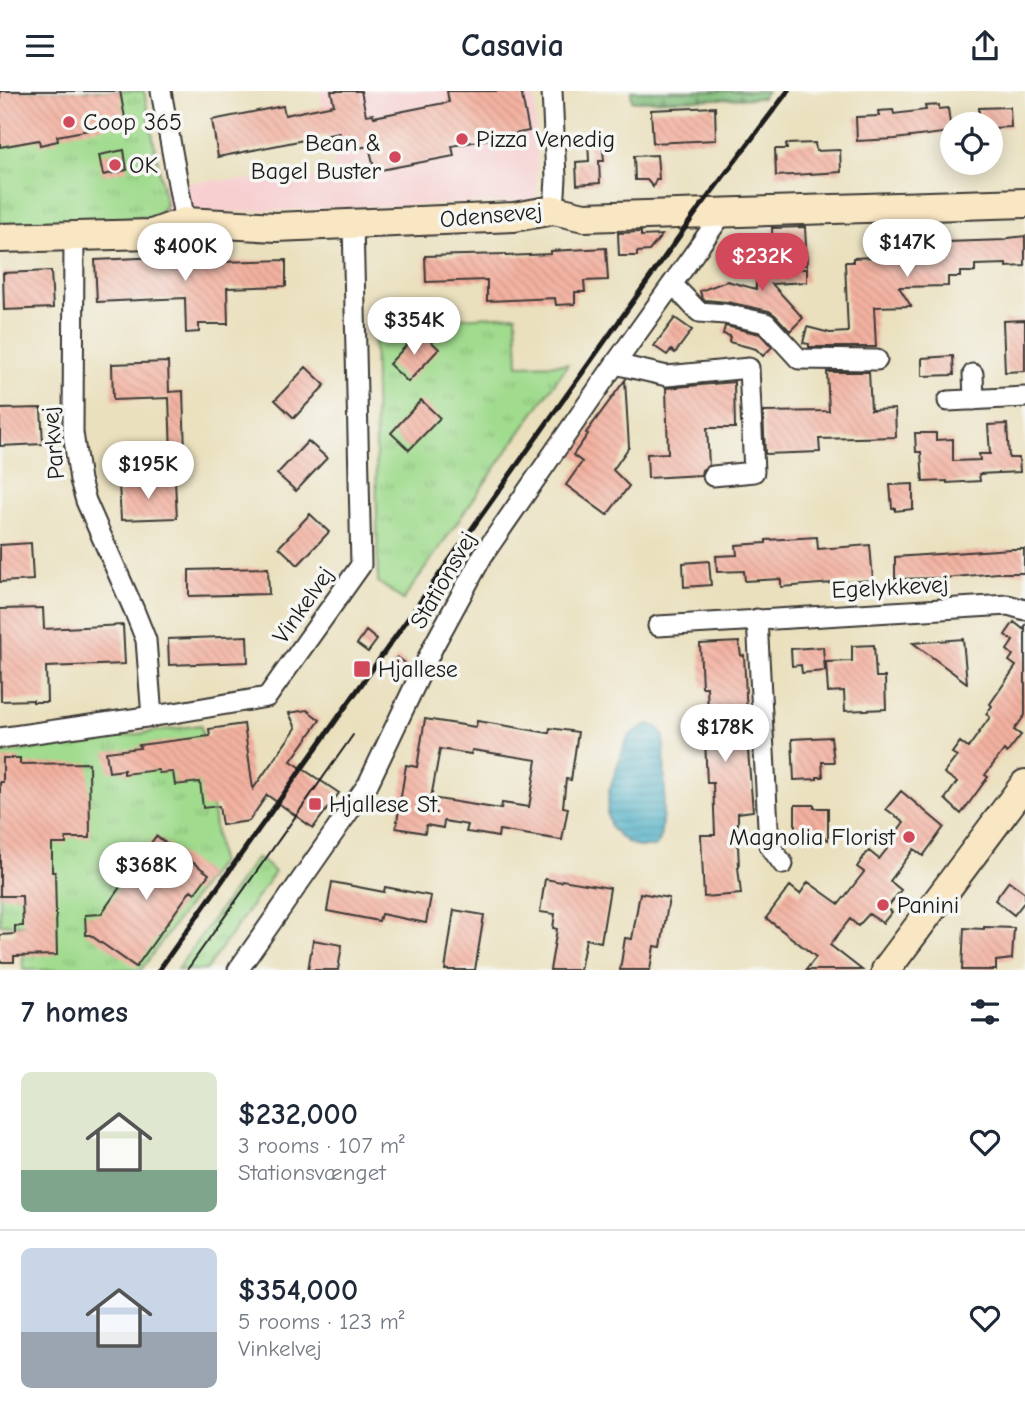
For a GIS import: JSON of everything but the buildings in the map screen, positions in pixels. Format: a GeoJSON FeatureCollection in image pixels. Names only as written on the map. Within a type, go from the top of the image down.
{"type":"FeatureCollection","features":[{"type":"Feature","properties":{"kind":"street"},"geometry":{"type":"LineString","coordinates":[[161,91],[185,222]]}},
{"type":"Feature","properties":{"kind":"street"},"geometry":{"type":"LineString","coordinates":[[551,91],[556,178],[554,210]]}},
{"type":"Feature","properties":{"kind":"street","name":"Odensevej"},"geometry":{"type":"LineString","coordinates":[[0,238],[152,234],[185,222],[276,227],[514,217],[554,210],[584,218],[1025,203]]}},
{"type":"Feature","properties":{"kind":"street","name":"Stationsvej"},"geometry":{"type":"LineString","coordinates":[[238,970],[368,784],[434,645],[483,555],[723,213]]}},
{"type":"Feature","properties":{"kind":"street","name":"Vinkelvej"},"geometry":{"type":"LineString","coordinates":[[0,738],[152,717],[268,697],[361,565],[353,223]]}},
{"type":"Feature","properties":{"kind":"street","name":"Parkvej"},"geometry":{"type":"LineString","coordinates":[[74,236],[74,433],[80,480],[86,501],[146,640],[152,717]]}},
{"type":"Feature","properties":{"kind":"street"},"geometry":{"type":"LineString","coordinates":[[672,284],[699,312],[725,314],[766,323],[799,359],[877,360]]}},
{"type":"Feature","properties":{"kind":"street"},"geometry":{"type":"LineString","coordinates":[[615,364],[667,376],[749,368],[754,472],[713,475]]}},
{"type":"Feature","properties":{"kind":"street"},"geometry":{"type":"LineString","coordinates":[[973,374],[974,400]]}},
{"type":"Feature","properties":{"kind":"street"},"geometry":{"type":"LineString","coordinates":[[948,401],[1025,397]]}},
{"type":"Feature","properties":{"kind":"street","name":"Egelykkevej"},"geometry":{"type":"LineString","coordinates":[[658,626],[1008,605],[1025,610]]}},
{"type":"Feature","properties":{"kind":"street"},"geometry":{"type":"LineString","coordinates":[[757,619],[769,845],[783,864]]}},
{"type":"Feature","properties":{"kind":"street"},"geometry":{"type":"LineString","coordinates":[[886,970],[1025,784]]}},
{"type":"Feature","properties":{"kind":"shaded area"},"geometry":{"type":"Polygon","coordinates":[[[0,91],[145,91],[164,187],[203,181],[336,177],[320,91],[534,91],[536,201],[0,220],[0,91]]]}},
{"type":"Feature","properties":{"kind":"green space"},"geometry":{"type":"Polygon","coordinates":[[[0,91],[144,91],[166,205],[156,217],[0,224],[0,91]]]}},
{"type":"Feature","properties":{"kind":"green space"},"geometry":{"type":"Polygon","coordinates":[[[631,91],[767,91],[762,98],[632,101],[631,91]]]}},
{"type":"Feature","properties":{"kind":"green space"},"geometry":{"type":"Polygon","coordinates":[[[516,315],[518,365],[568,364],[403,600],[378,582],[374,322],[516,315]]]}},
{"type":"Feature","properties":{"kind":"green space"},"geometry":{"type":"Polygon","coordinates":[[[201,725],[220,862],[141,970],[23,970],[22,925],[0,924],[0,754],[201,725]]]}},
{"type":"Feature","properties":{"kind":"green space"},"geometry":{"type":"Polygon","coordinates":[[[257,857],[275,872],[206,970],[177,970],[257,857]]]}},
{"type":"Feature","properties":{"kind":"water"},"geometry":{"type":"Polygon","coordinates":[[[648,724],[658,728],[664,738],[665,792],[660,841],[655,847],[638,847],[625,841],[611,828],[607,813],[609,791],[626,741],[632,733],[648,724]]]}},
{"type":"Feature","properties":{"kind":"tram line"},"geometry":{"type":"LineString","coordinates":[[187,970],[353,735]]}},
{"type":"Feature","properties":{"kind":"railway"},"geometry":{"type":"LineString","coordinates":[[159,970],[695,214],[788,91]]}},
{"type":"Feature","properties":{"kind":"place","name":"Coop 365"},"geometry":{"type":"Point","coordinates":[69,122]}},
{"type":"Feature","properties":{"kind":"place","name":"Pizza Venedig"},"geometry":{"type":"Point","coordinates":[462,139]}},
{"type":"Feature","properties":{"kind":"place","name":"Bean & Bagel Buster"},"geometry":{"type":"Point","coordinates":[395,157]}},
{"type":"Feature","properties":{"kind":"place","name":"OK"},"geometry":{"type":"Point","coordinates":[115,165]}},
{"type":"Feature","properties":{"kind":"place","name":"Hjallese"},"geometry":{"type":"Point","coordinates":[362,669]}},
{"type":"Feature","properties":{"kind":"place","name":"Hjallese St."},"geometry":{"type":"Point","coordinates":[315,804]}},
{"type":"Feature","properties":{"kind":"place","name":"Magnolia Florist"},"geometry":{"type":"Point","coordinates":[909,837]}},
{"type":"Feature","properties":{"kind":"place","name":"Panini"},"geometry":{"type":"Point","coordinates":[883,905]}}]}
